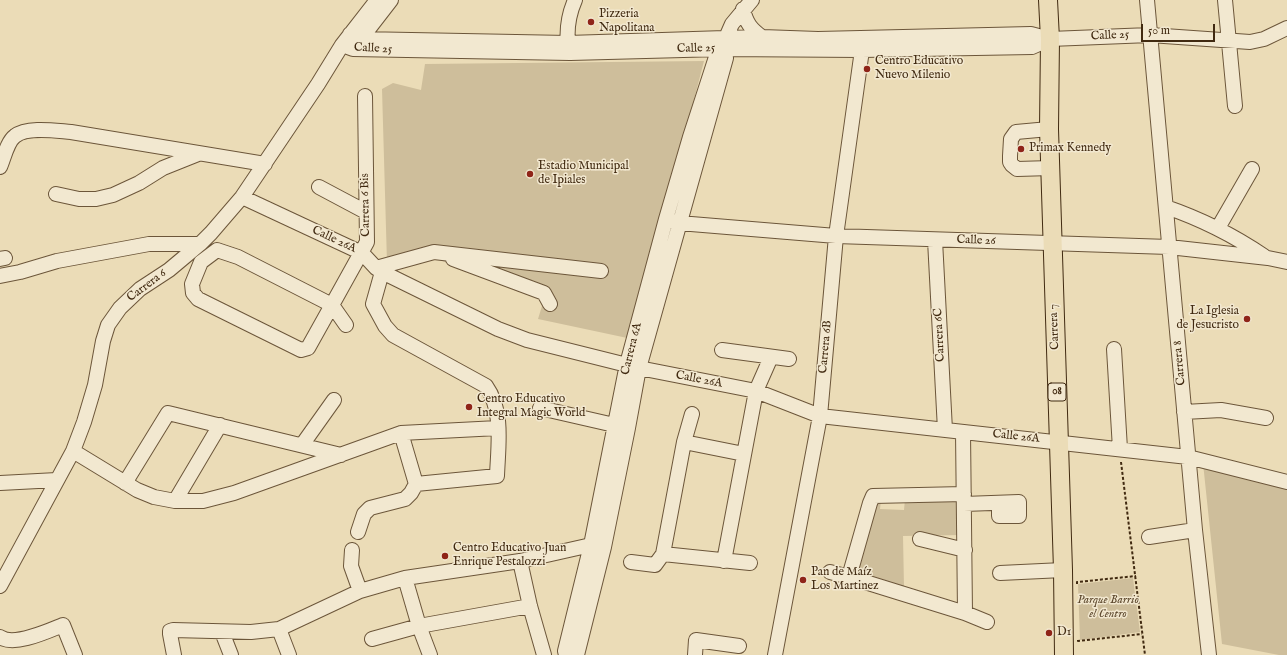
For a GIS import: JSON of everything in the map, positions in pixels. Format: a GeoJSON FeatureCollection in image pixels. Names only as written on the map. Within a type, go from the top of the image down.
{"type":"FeatureCollection","features":[{"type":"Feature","properties":{"kind":"main road","name":"Carrera 7"},"geometry":{"type":"LineString","coordinates":[[1048,0],[1050,39],[1049,129],[1063,570],[1064,655]]}},
{"type":"Feature","properties":{"kind":"street"},"geometry":{"type":"LineString","coordinates":[[351,42],[377,0]]}},
{"type":"Feature","properties":{"kind":"street"},"geometry":{"type":"LineString","coordinates":[[242,197],[318,84],[351,42],[391,0]]}},
{"type":"Feature","properties":{"kind":"street","name":"Carrera 8"},"geometry":{"type":"LineString","coordinates":[[1147,0],[1188,457],[1209,655]]}},
{"type":"Feature","properties":{"kind":"street"},"geometry":{"type":"LineString","coordinates":[[1225,0],[1235,106]]}},
{"type":"Feature","properties":{"kind":"street"},"geometry":{"type":"LineString","coordinates":[[569,48],[567,27],[570,1]]}},
{"type":"Feature","properties":{"kind":"street"},"geometry":{"type":"LineString","coordinates":[[748,5],[745,18],[749,26],[762,37]]}},
{"type":"Feature","properties":{"kind":"street"},"geometry":{"type":"LineString","coordinates":[[723,43],[732,24],[748,5]]}},
{"type":"Feature","properties":{"kind":"street","name":"Calle 25"},"geometry":{"type":"LineString","coordinates":[[351,42],[569,48],[723,43],[862,44],[1031,34],[1050,39],[1150,35],[1230,41],[1257,41],[1287,28]]}},
{"type":"Feature","properties":{"kind":"street","name":"Calle 25"},"geometry":{"type":"LineString","coordinates":[[723,43],[762,37],[818,38],[862,44]]}},
{"type":"Feature","properties":{"kind":"street","name":"Carrera 6A"},"geometry":{"type":"LineString","coordinates":[[577,655],[633,366],[672,221],[726,58],[723,43]]}},
{"type":"Feature","properties":{"kind":"street","name":"Carrera 6B"},"geometry":{"type":"LineString","coordinates":[[775,655],[820,416],[836,236],[862,44]]}},
{"type":"Feature","properties":{"kind":"street","name":"Carrera 6 Bis"},"geometry":{"type":"LineString","coordinates":[[332,305],[238,257],[217,250],[201,262],[192,284],[193,293],[198,299],[301,350],[308,348],[362,253],[367,242],[365,96]]}},
{"type":"Feature","properties":{"kind":"street"},"geometry":{"type":"LineString","coordinates":[[1049,129],[1016,132],[1011,139],[1010,162],[1017,169],[1051,168]]}},
{"type":"Feature","properties":{"kind":"street"},"geometry":{"type":"LineString","coordinates":[[0,167],[10,142],[16,135],[26,131],[45,130],[71,132],[265,164]]}},
{"type":"Feature","properties":{"kind":"street"},"geometry":{"type":"LineString","coordinates":[[56,194],[79,199],[96,199],[113,195],[163,168],[198,154]]}},
{"type":"Feature","properties":{"kind":"street"},"geometry":{"type":"LineString","coordinates":[[1218,228],[1252,169]]}},
{"type":"Feature","properties":{"kind":"street"},"geometry":{"type":"LineString","coordinates":[[319,188],[366,212]]}},
{"type":"Feature","properties":{"kind":"street","name":"Carrera 6"},"geometry":{"type":"LineString","coordinates":[[0,586],[73,451],[84,422],[95,385],[103,341],[108,325],[120,308],[140,289],[169,270],[200,244],[242,197]]}},
{"type":"Feature","properties":{"kind":"street","name":"Calle 26A"},"geometry":{"type":"LineString","coordinates":[[242,197],[362,253],[379,270],[498,329],[562,350],[756,391],[820,416],[1188,457],[1287,482]]}},
{"type":"Feature","properties":{"kind":"street"},"geometry":{"type":"LineString","coordinates":[[1166,207],[1191,215],[1218,228],[1268,258]]}},
{"type":"Feature","properties":{"kind":"street","name":"Calle 26"},"geometry":{"type":"LineString","coordinates":[[672,221],[836,236],[1169,247],[1268,258],[1287,262]]}},
{"type":"Feature","properties":{"kind":"street","name":"Carrera 6C"},"geometry":{"type":"LineString","coordinates":[[935,240],[945,430]]}},
{"type":"Feature","properties":{"kind":"street"},"geometry":{"type":"LineString","coordinates":[[0,276],[20,272],[56,261],[149,244],[200,244]]}},
{"type":"Feature","properties":{"kind":"street"},"geometry":{"type":"LineString","coordinates":[[434,252],[544,293],[550,304]]}},
{"type":"Feature","properties":{"kind":"street"},"geometry":{"type":"LineString","coordinates":[[358,532],[364,514],[370,508],[405,499],[416,484],[497,476],[498,428],[496,406],[492,394],[486,386],[393,335],[385,326],[374,304],[379,270],[434,252],[601,271]]}},
{"type":"Feature","properties":{"kind":"street"},"geometry":{"type":"LineString","coordinates":[[332,305],[346,325]]}},
{"type":"Feature","properties":{"kind":"street"},"geometry":{"type":"LineString","coordinates":[[1114,349],[1120,449]]}},
{"type":"Feature","properties":{"kind":"street"},"geometry":{"type":"LineString","coordinates":[[722,350],[789,359]]}},
{"type":"Feature","properties":{"kind":"street"},"geometry":{"type":"LineString","coordinates":[[724,561],[756,391],[771,357]]}},
{"type":"Feature","properties":{"kind":"street"},"geometry":{"type":"LineString","coordinates":[[302,445],[334,400]]}},
{"type":"Feature","properties":{"kind":"street"},"geometry":{"type":"LineString","coordinates":[[540,408],[621,427]]}},
{"type":"Feature","properties":{"kind":"street"},"geometry":{"type":"LineString","coordinates":[[1184,412],[1221,410],[1266,418]]}},
{"type":"Feature","properties":{"kind":"street"},"geometry":{"type":"LineString","coordinates":[[125,484],[168,413],[341,455]]}},
{"type":"Feature","properties":{"kind":"street"},"geometry":{"type":"LineString","coordinates":[[631,562],[655,565],[663,554],[684,442],[692,414]]}},
{"type":"Feature","properties":{"kind":"street"},"geometry":{"type":"LineString","coordinates":[[175,501],[220,425]]}},
{"type":"Feature","properties":{"kind":"street"},"geometry":{"type":"LineString","coordinates":[[73,451],[125,484],[154,497],[175,501],[203,501],[234,493],[401,433],[498,428]]}},
{"type":"Feature","properties":{"kind":"street"},"geometry":{"type":"LineString","coordinates":[[963,432],[965,613]]}},
{"type":"Feature","properties":{"kind":"street"},"geometry":{"type":"LineString","coordinates":[[401,433],[416,484]]}},
{"type":"Feature","properties":{"kind":"street"},"geometry":{"type":"LineString","coordinates":[[684,442],[744,454]]}},
{"type":"Feature","properties":{"kind":"street"},"geometry":{"type":"LineString","coordinates":[[0,482],[57,480]]}},
{"type":"Feature","properties":{"kind":"street"},"geometry":{"type":"LineString","coordinates":[[849,577],[873,496],[880,495],[964,499],[999,503]]}},
{"type":"Feature","properties":{"kind":"street"},"geometry":{"type":"LineString","coordinates":[[1149,537],[1195,530]]}},
{"type":"Feature","properties":{"kind":"street"},"geometry":{"type":"LineString","coordinates":[[920,539],[964,550]]}},
{"type":"Feature","properties":{"kind":"street"},"geometry":{"type":"LineString","coordinates":[[174,655],[170,631],[251,632],[278,629],[360,591],[405,578],[520,561],[597,546]]}},
{"type":"Feature","properties":{"kind":"street","name":"Carrera 6A"},"geometry":{"type":"LineString","coordinates":[[566,655],[565,651],[597,546]]}},
{"type":"Feature","properties":{"kind":"street"},"geometry":{"type":"LineString","coordinates":[[352,550],[351,566],[360,591]]}},
{"type":"Feature","properties":{"kind":"street"},"geometry":{"type":"LineString","coordinates":[[663,554],[750,563]]}},
{"type":"Feature","properties":{"kind":"street"},"geometry":{"type":"LineString","coordinates":[[520,561],[530,606],[544,655]]}},
{"type":"Feature","properties":{"kind":"street"},"geometry":{"type":"LineString","coordinates":[[1000,573],[1063,570]]}},
{"type":"Feature","properties":{"kind":"street"},"geometry":{"type":"LineString","coordinates":[[830,572],[965,613],[987,622]]}},
{"type":"Feature","properties":{"kind":"street"},"geometry":{"type":"LineString","coordinates":[[405,578],[419,626],[430,655]]}},
{"type":"Feature","properties":{"kind":"street"},"geometry":{"type":"LineString","coordinates":[[372,639],[419,626],[530,606]]}},
{"type":"Feature","properties":{"kind":"street"},"geometry":{"type":"LineString","coordinates":[[0,637],[9,641],[15,640],[43,633],[63,625],[75,655]]}},
{"type":"Feature","properties":{"kind":"street"},"geometry":{"type":"LineString","coordinates":[[278,629],[289,655]]}},
{"type":"Feature","properties":{"kind":"street"},"geometry":{"type":"LineString","coordinates":[[222,632],[231,655]]}},
{"type":"Feature","properties":{"kind":"street"},"geometry":{"type":"LineString","coordinates":[[695,655],[696,640],[740,646]]}},
{"type":"Feature","properties":{"kind":"path"},"geometry":{"type":"LineString","coordinates":[[1120,449],[1145,655]]}},
{"type":"Feature","properties":{"kind":"path"},"geometry":{"type":"LineString","coordinates":[[1077,590],[1077,582],[1136,576]]}},
{"type":"Feature","properties":{"kind":"path"},"geometry":{"type":"LineString","coordinates":[[1078,634],[1078,641],[1142,634]]}},
{"type":"Feature","properties":{"kind":"green space","name":"Estadio Municipal de Ipiales"},"geometry":{"type":"Polygon","coordinates":[[[704,61],[632,339],[538,319],[542,306],[541,300],[535,296],[434,258],[387,263],[382,89],[393,83],[421,90],[425,64],[704,61]]]}},
{"type":"Feature","properties":{"kind":"green space"},"geometry":{"type":"Polygon","coordinates":[[[1203,463],[1287,487],[1287,655],[1279,655],[1222,644],[1203,463]]]}},
{"type":"Feature","properties":{"kind":"green space"},"geometry":{"type":"Polygon","coordinates":[[[960,498],[961,535],[903,536],[904,587],[858,573],[873,500],[881,500],[880,509],[904,510],[905,499],[960,498]]]}},
{"type":"Feature","properties":{"kind":"green space","name":"Parque Barrio el Centro"},"geometry":{"type":"Polygon","coordinates":[[[1133,578],[1140,632],[1080,640],[1078,584],[1133,578]]]}},
{"type":"Feature","properties":{"kind":"place","name":"Pizzeria Napolitana"},"geometry":{"type":"Point","coordinates":[591,22]}},
{"type":"Feature","properties":{"kind":"place","name":"Centro Educativo Nuevo Milenio"},"geometry":{"type":"Point","coordinates":[867,69]}},
{"type":"Feature","properties":{"kind":"place","name":"Primax Kennedy"},"geometry":{"type":"Point","coordinates":[1021,149]}},
{"type":"Feature","properties":{"kind":"place","name":"Estadio Municipal de Ipiales"},"geometry":{"type":"Point","coordinates":[530,174]}},
{"type":"Feature","properties":{"kind":"place","name":"La Iglesia de Jesucristo"},"geometry":{"type":"Point","coordinates":[1247,319]}},
{"type":"Feature","properties":{"kind":"place","name":"Centro Educativo Integral Magic World"},"geometry":{"type":"Point","coordinates":[469,407]}},
{"type":"Feature","properties":{"kind":"place","name":"Centro Educativo Juan Enrique Pestalozzi"},"geometry":{"type":"Point","coordinates":[445,556]}},
{"type":"Feature","properties":{"kind":"place","name":"Pan de Maíz Los Martinez"},"geometry":{"type":"Point","coordinates":[803,580]}},
{"type":"Feature","properties":{"kind":"place","name":"D1"},"geometry":{"type":"Point","coordinates":[1049,633]}}]}
